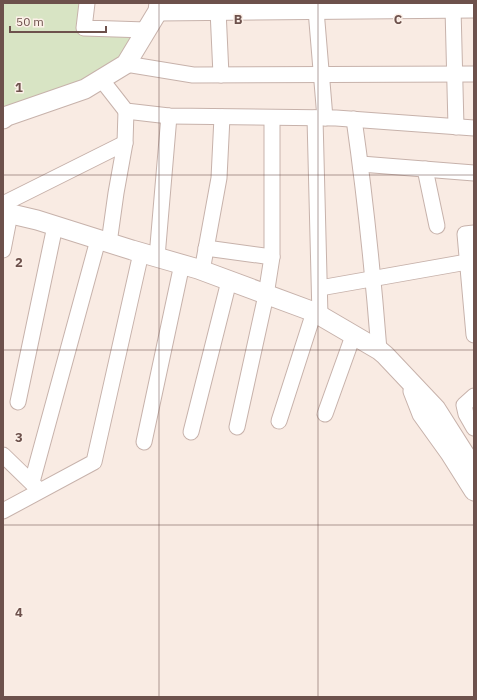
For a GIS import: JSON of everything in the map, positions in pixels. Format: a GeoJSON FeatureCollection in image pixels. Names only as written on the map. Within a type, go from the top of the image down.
{"type":"FeatureCollection","features":[{"type":"Feature","properties":{"kind":"street"},"geometry":{"type":"LineString","coordinates":[[87,3],[84,28],[146,30]]}},
{"type":"Feature","properties":{"kind":"street"},"geometry":{"type":"LineString","coordinates":[[3,119],[7,116],[85,89],[126,64],[159,7],[218,10],[265,7],[352,6],[474,8]]}},
{"type":"Feature","properties":{"kind":"street"},"geometry":{"type":"LineString","coordinates":[[279,421],[317,314],[320,288],[320,118],[322,75],[311,7]]}},
{"type":"Feature","properties":{"kind":"street"},"geometry":{"type":"LineString","coordinates":[[453,8],[456,127]]}},
{"type":"Feature","properties":{"kind":"street"},"geometry":{"type":"LineString","coordinates":[[218,10],[221,75]]}},
{"type":"Feature","properties":{"kind":"street"},"geometry":{"type":"LineString","coordinates":[[126,64],[193,75],[474,74]]}},
{"type":"Feature","properties":{"kind":"street"},"geometry":{"type":"LineString","coordinates":[[36,487],[104,241],[116,193],[125,142],[126,111],[101,79]]}},
{"type":"Feature","properties":{"kind":"street"},"geometry":{"type":"LineString","coordinates":[[126,111],[170,116],[320,118],[474,128]]}},
{"type":"Feature","properties":{"kind":"street"},"geometry":{"type":"LineString","coordinates":[[3,511],[36,487],[94,462],[149,255],[170,116]]}},
{"type":"Feature","properties":{"kind":"street"},"geometry":{"type":"LineString","coordinates":[[202,271],[219,178],[222,117]]}},
{"type":"Feature","properties":{"kind":"street"},"geometry":{"type":"LineString","coordinates":[[237,427],[266,295],[272,257],[272,118]]}},
{"type":"Feature","properties":{"kind":"street"},"geometry":{"type":"LineString","coordinates":[[354,120],[361,164],[379,350]]}},
{"type":"Feature","properties":{"kind":"street"},"geometry":{"type":"LineString","coordinates":[[5,210],[125,142]]}},
{"type":"Feature","properties":{"kind":"street"},"geometry":{"type":"LineString","coordinates":[[361,164],[474,173]]}},
{"type":"Feature","properties":{"kind":"street"},"geometry":{"type":"LineString","coordinates":[[425,169],[437,226]]}},
{"type":"Feature","properties":{"kind":"street"},"geometry":{"type":"LineString","coordinates":[[5,210],[182,264],[229,280],[317,314],[379,350],[436,409],[474,469]]}},
{"type":"Feature","properties":{"kind":"street"},"geometry":{"type":"LineString","coordinates":[[3,250],[5,210]]}},
{"type":"Feature","properties":{"kind":"street"},"geometry":{"type":"LineString","coordinates":[[18,402],[55,226]]}},
{"type":"Feature","properties":{"kind":"street"},"geometry":{"type":"LineString","coordinates":[[474,233],[465,234],[474,335]]}},
{"type":"Feature","properties":{"kind":"street"},"geometry":{"type":"LineString","coordinates":[[206,248],[272,257]]}},
{"type":"Feature","properties":{"kind":"street"},"geometry":{"type":"LineString","coordinates":[[320,288],[467,262]]}},
{"type":"Feature","properties":{"kind":"street"},"geometry":{"type":"LineString","coordinates":[[144,442],[182,264]]}},
{"type":"Feature","properties":{"kind":"street"},"geometry":{"type":"LineString","coordinates":[[191,432],[229,280]]}},
{"type":"Feature","properties":{"kind":"street"},"geometry":{"type":"LineString","coordinates":[[325,414],[353,336]]}},
{"type":"Feature","properties":{"kind":"street"},"geometry":{"type":"LineString","coordinates":[[410,382],[422,414],[450,453],[474,491]]}},
{"type":"Feature","properties":{"kind":"street"},"geometry":{"type":"LineString","coordinates":[[474,396],[464,405],[466,414],[474,428]]}},
{"type":"Feature","properties":{"kind":"street"},"geometry":{"type":"LineString","coordinates":[[3,455],[36,487]]}},
{"type":"Feature","properties":{"kind":"green space"},"geometry":{"type":"Polygon","coordinates":[[[3,3],[86,3],[84,28],[146,30],[125,64],[3,119],[3,3]]]}}]}
